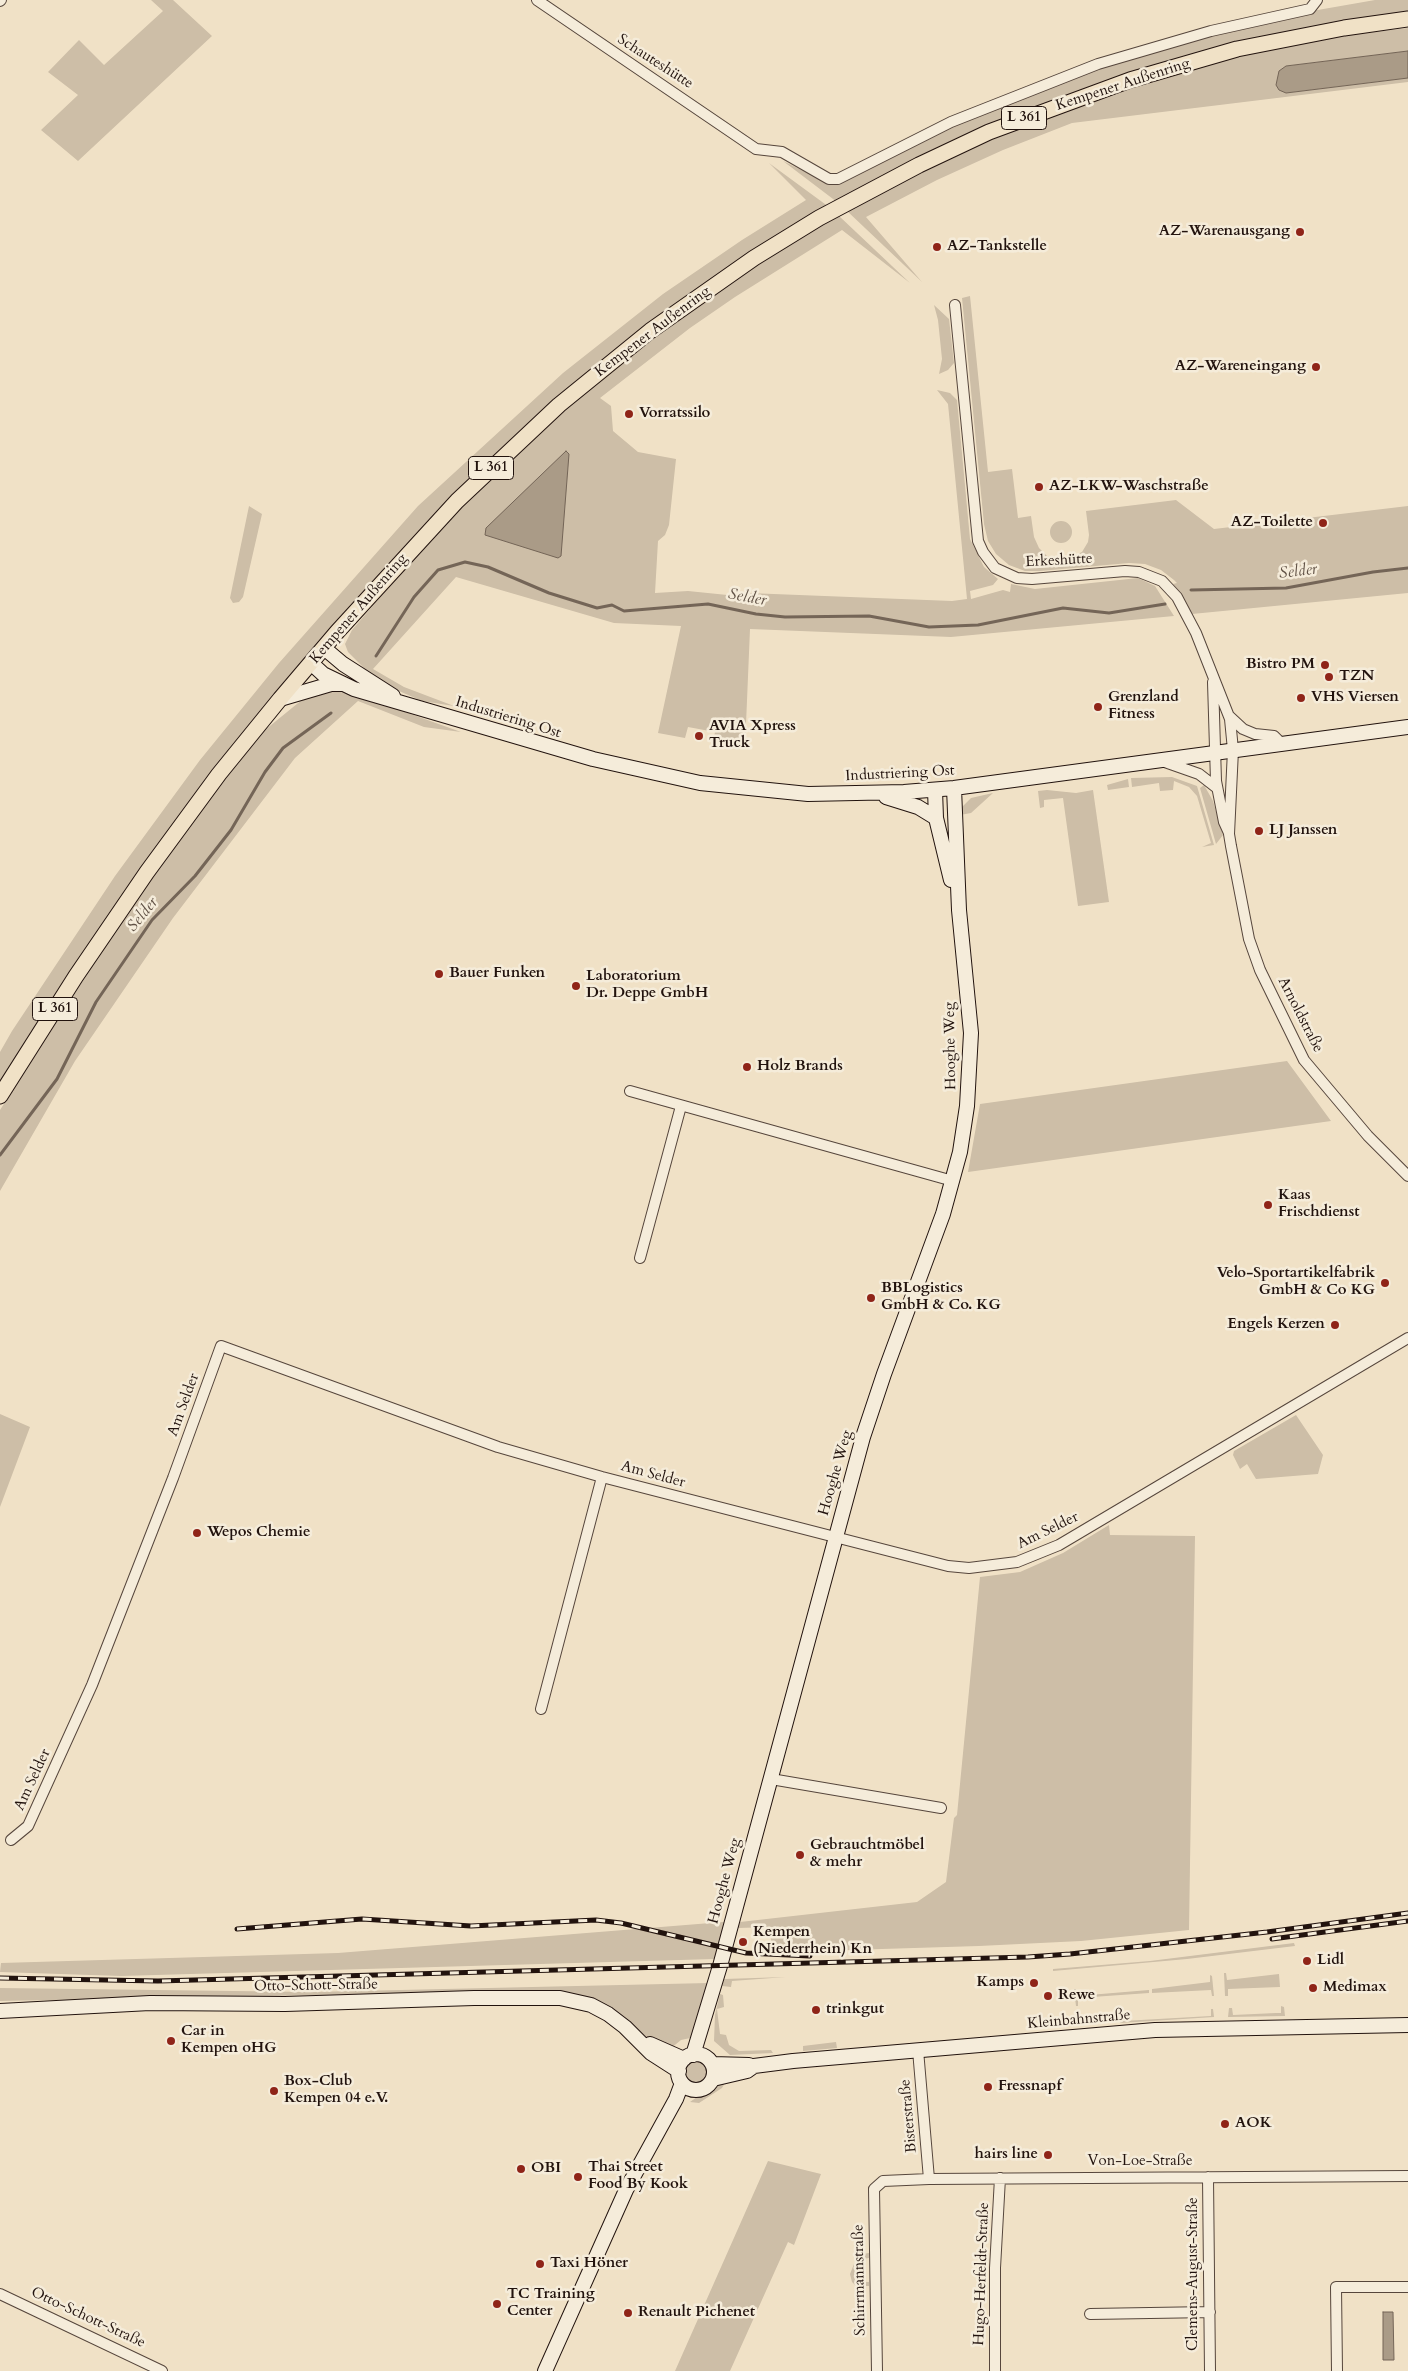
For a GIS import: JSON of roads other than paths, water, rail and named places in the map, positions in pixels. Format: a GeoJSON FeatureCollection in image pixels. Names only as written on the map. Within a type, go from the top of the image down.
{"type":"FeatureCollection","features":[{"type":"Feature","properties":{"kind":"main road","name":"Kempener Außenring"},"geometry":{"type":"LineString","coordinates":[[0,1096],[76,976],[147,872],[219,774],[311,663],[438,520],[518,442],[559,405],[681,308],[754,258],[854,198],[989,132],[1130,80],[1237,49],[1344,28],[1408,19]]}},
{"type":"Feature","properties":{"kind":"street","name":"Schauteshütte"},"geometry":{"type":"LineString","coordinates":[[537,0],[756,149],[782,152],[823,177],[838,179],[951,122],[1098,64],[1211,31],[1310,9],[1317,0]]}},
{"type":"Feature","properties":{"kind":"street","name":"Erkeshütte"},"geometry":{"type":"LineString","coordinates":[[955,305],[978,541],[987,560],[995,568],[1017,578],[1032,579],[1125,571],[1151,576],[1170,589],[1182,606],[1196,633],[1229,716],[1233,750]]}},
{"type":"Feature","properties":{"kind":"street","name":"Industriering Ost"},"geometry":{"type":"LineString","coordinates":[[324,648],[343,664],[402,702]]}},
{"type":"Feature","properties":{"kind":"street","name":"Industriering Ost"},"geometry":{"type":"LineString","coordinates":[[311,663],[323,674],[342,684],[592,759],[700,783],[808,794],[875,794],[954,788],[1408,727]]}},
{"type":"Feature","properties":{"kind":"street","name":"Erkeshütte"},"geometry":{"type":"LineString","coordinates":[[1213,678],[1216,752]]}},
{"type":"Feature","properties":{"kind":"street"},"geometry":{"type":"LineString","coordinates":[[280,699],[331,684],[342,684]]}},
{"type":"Feature","properties":{"kind":"street"},"geometry":{"type":"LineString","coordinates":[[1229,716],[1243,729],[1255,734],[1274,736],[1282,743]]}},
{"type":"Feature","properties":{"kind":"street","name":"Arnoldstraße"},"geometry":{"type":"LineString","coordinates":[[1229,834],[1233,750]]}},
{"type":"Feature","properties":{"kind":"street","name":"Arnoldstraße"},"geometry":{"type":"LineString","coordinates":[[1216,752],[1217,788],[1224,822],[1229,834],[1249,939],[1260,970],[1304,1060],[1368,1136],[1408,1176]]}},
{"type":"Feature","properties":{"kind":"street"},"geometry":{"type":"LineString","coordinates":[[1162,761],[1199,774],[1217,788]]}},
{"type":"Feature","properties":{"kind":"street","name":"Hooghe Weg"},"geometry":{"type":"LineString","coordinates":[[693,2068],[835,1537],[872,1409],[953,1182],[967,1106],[970,1042],[959,910],[954,788]]}},
{"type":"Feature","properties":{"kind":"street","name":"Hooghe Weg"},"geometry":{"type":"LineString","coordinates":[[935,790],[936,818],[959,910]]}},
{"type":"Feature","properties":{"kind":"street"},"geometry":{"type":"LineString","coordinates":[[875,794],[918,807],[936,818]]}},
{"type":"Feature","properties":{"kind":"street"},"geometry":{"type":"LineString","coordinates":[[630,1091],[953,1182]]}},
{"type":"Feature","properties":{"kind":"street"},"geometry":{"type":"LineString","coordinates":[[640,1258],[681,1106]]}},
{"type":"Feature","properties":{"kind":"street","name":"Am Selder"},"geometry":{"type":"LineString","coordinates":[[11,1840],[28,1826],[92,1685],[173,1478],[221,1346],[451,1431],[602,1477],[948,1566],[969,1568],[1017,1562],[1059,1545],[1408,1338]]}},
{"type":"Feature","properties":{"kind":"street","name":"Am Selder"},"geometry":{"type":"LineString","coordinates":[[541,1709],[602,1477]]}},
{"type":"Feature","properties":{"kind":"street"},"geometry":{"type":"LineString","coordinates":[[771,1779],[941,1808]]}},
{"type":"Feature","properties":{"kind":"street","name":"Otto-Schott-Straße"},"geometry":{"type":"LineString","coordinates":[[0,2011],[150,2003],[284,2004],[537,1997],[571,2000],[591,2005],[608,2014],[625,2027],[651,2053],[693,2068]]}},
{"type":"Feature","properties":{"kind":"street","name":"Kleinbahnstraße"},"geometry":{"type":"LineString","coordinates":[[754,2066],[746,2071],[713,2079],[705,2088],[693,2068],[747,2064],[754,2066],[1167,2029],[1408,2025]]}},
{"type":"Feature","properties":{"kind":"street","name":"Bisterstraße"},"geometry":{"type":"LineString","coordinates":[[918,2050],[929,2179]]}},
{"type":"Feature","properties":{"kind":"street"},"geometry":{"type":"LineString","coordinates":[[545,2371],[626,2190],[693,2068],[713,2079]]}},
{"type":"Feature","properties":{"kind":"street","name":"Von-Loe-Straße"},"geometry":{"type":"LineString","coordinates":[[874,2189],[883,2181],[929,2179],[1408,2176]]}},
{"type":"Feature","properties":{"kind":"street","name":"Clemens-August-Straße"},"geometry":{"type":"LineString","coordinates":[[1208,2177],[1210,2371]]}},
{"type":"Feature","properties":{"kind":"street","name":"Hugo-Herfeldt-Straße"},"geometry":{"type":"LineString","coordinates":[[995,2371],[995,2268],[1000,2178]]}},
{"type":"Feature","properties":{"kind":"street","name":"Schirrmannstraße"},"geometry":{"type":"LineString","coordinates":[[874,2189],[877,2371]]}},
{"type":"Feature","properties":{"kind":"street"},"geometry":{"type":"LineString","coordinates":[[1337,2371],[1336,2287],[1408,2287]]}},
{"type":"Feature","properties":{"kind":"street","name":"Otto-Schott-Straße"},"geometry":{"type":"LineString","coordinates":[[0,2294],[162,2371]]}},
{"type":"Feature","properties":{"kind":"street"},"geometry":{"type":"LineString","coordinates":[[1090,2314],[1210,2312]]}},
{"type":"Feature","properties":{"kind":"waterway","name":"Selder"},"geometry":{"type":"LineString","coordinates":[[376,656],[414,597],[438,570],[465,562],[488,567],[549,593],[597,608],[612,605],[624,611],[708,604],[756,614],[785,617],[869,616],[929,627],[978,625],[1063,608],[1109,613],[1165,604]]}},
{"type":"Feature","properties":{"kind":"waterway","name":"Selder"},"geometry":{"type":"LineString","coordinates":[[1191,590],[1286,588],[1373,572],[1408,568]]}},
{"type":"Feature","properties":{"kind":"waterway","name":"Selder"},"geometry":{"type":"LineString","coordinates":[[0,1155],[57,1079],[96,1002],[152,920],[195,876],[231,830],[265,772],[283,748],[331,713]]}},
{"type":"Feature","properties":{"kind":"railway"},"geometry":{"type":"LineString","coordinates":[[0,1978],[158,1981],[1028,1957],[1267,1932],[1408,1913]]}},
{"type":"Feature","properties":{"kind":"railway"},"geometry":{"type":"LineString","coordinates":[[237,1929],[362,1919],[471,1926],[596,1920],[621,1923],[746,1953],[810,1956]]}},
{"type":"Feature","properties":{"kind":"railway"},"geometry":{"type":"LineString","coordinates":[[1272,1939],[1408,1921]]}},
{"type":"Feature","properties":{"kind":"place","name":"AZ-Warenausgang"},"geometry":{"type":"Point","coordinates":[1300,232]}},
{"type":"Feature","properties":{"kind":"place","name":"AZ-Tankstelle"},"geometry":{"type":"Point","coordinates":[937,247]}},
{"type":"Feature","properties":{"kind":"place","name":"AZ-Wareneingang"},"geometry":{"type":"Point","coordinates":[1316,367]}},
{"type":"Feature","properties":{"kind":"place","name":"Vorratssilo"},"geometry":{"type":"Point","coordinates":[629,414]}},
{"type":"Feature","properties":{"kind":"place","name":"AZ-LKW-Waschstraße"},"geometry":{"type":"Point","coordinates":[1039,487]}},
{"type":"Feature","properties":{"kind":"place","name":"AZ-Toilette"},"geometry":{"type":"Point","coordinates":[1323,523]}},
{"type":"Feature","properties":{"kind":"place","name":"Bistro PM"},"geometry":{"type":"Point","coordinates":[1325,665]}},
{"type":"Feature","properties":{"kind":"place","name":"TZN"},"geometry":{"type":"Point","coordinates":[1329,677]}},
{"type":"Feature","properties":{"kind":"place","name":"VHS Viersen"},"geometry":{"type":"Point","coordinates":[1301,698]}},
{"type":"Feature","properties":{"kind":"place","name":"Grenzland Fitness"},"geometry":{"type":"Point","coordinates":[1098,707]}},
{"type":"Feature","properties":{"kind":"place","name":"AVIA Xpress Truck"},"geometry":{"type":"Point","coordinates":[699,736]}},
{"type":"Feature","properties":{"kind":"place","name":"LJ Janssen"},"geometry":{"type":"Point","coordinates":[1259,831]}},
{"type":"Feature","properties":{"kind":"place","name":"Bauer Funken"},"geometry":{"type":"Point","coordinates":[439,974]}},
{"type":"Feature","properties":{"kind":"place","name":"Laboratorium Dr. Deppe GmbH"},"geometry":{"type":"Point","coordinates":[576,986]}},
{"type":"Feature","properties":{"kind":"place","name":"Holz Brands"},"geometry":{"type":"Point","coordinates":[747,1067]}},
{"type":"Feature","properties":{"kind":"place","name":"Kaas Frischdienst"},"geometry":{"type":"Point","coordinates":[1268,1205]}},
{"type":"Feature","properties":{"kind":"place","name":"Velo-Sportartikelfabrik GmbH & Co KG"},"geometry":{"type":"Point","coordinates":[1385,1283]}},
{"type":"Feature","properties":{"kind":"place","name":"BBLogistics GmbH & Co. KG"},"geometry":{"type":"Point","coordinates":[871,1298]}},
{"type":"Feature","properties":{"kind":"place","name":"Engels Kerzen"},"geometry":{"type":"Point","coordinates":[1335,1325]}},
{"type":"Feature","properties":{"kind":"place","name":"Wepos Chemie"},"geometry":{"type":"Point","coordinates":[197,1533]}},
{"type":"Feature","properties":{"kind":"place","name":"Gebrauchtmöbel & mehr"},"geometry":{"type":"Point","coordinates":[800,1855]}},
{"type":"Feature","properties":{"kind":"place","name":"Kempen (Niederrhein) Kn"},"geometry":{"type":"Point","coordinates":[743,1942]}},
{"type":"Feature","properties":{"kind":"place","name":"Lidl"},"geometry":{"type":"Point","coordinates":[1307,1961]}},
{"type":"Feature","properties":{"kind":"place","name":"Kamps"},"geometry":{"type":"Point","coordinates":[1034,1983]}},
{"type":"Feature","properties":{"kind":"place","name":"Medimax"},"geometry":{"type":"Point","coordinates":[1313,1988]}},
{"type":"Feature","properties":{"kind":"place","name":"Rewe"},"geometry":{"type":"Point","coordinates":[1048,1996]}},
{"type":"Feature","properties":{"kind":"place","name":"trinkgut"},"geometry":{"type":"Point","coordinates":[816,2010]}},
{"type":"Feature","properties":{"kind":"place","name":"Car in Kempen oHG"},"geometry":{"type":"Point","coordinates":[171,2041]}},
{"type":"Feature","properties":{"kind":"place","name":"Fressnapf"},"geometry":{"type":"Point","coordinates":[988,2087]}},
{"type":"Feature","properties":{"kind":"place","name":"Box-Club Kempen 04 e.V."},"geometry":{"type":"Point","coordinates":[274,2091]}},
{"type":"Feature","properties":{"kind":"place","name":"AOK"},"geometry":{"type":"Point","coordinates":[1225,2124]}},
{"type":"Feature","properties":{"kind":"place","name":"hairs line"},"geometry":{"type":"Point","coordinates":[1048,2155]}},
{"type":"Feature","properties":{"kind":"place","name":"OBI"},"geometry":{"type":"Point","coordinates":[521,2169]}},
{"type":"Feature","properties":{"kind":"place","name":"Thai Street Food By Kook"},"geometry":{"type":"Point","coordinates":[578,2177]}},
{"type":"Feature","properties":{"kind":"place","name":"Taxi Höner"},"geometry":{"type":"Point","coordinates":[540,2264]}},
{"type":"Feature","properties":{"kind":"place","name":"TC Training Center"},"geometry":{"type":"Point","coordinates":[497,2304]}},
{"type":"Feature","properties":{"kind":"place","name":"Renault Pichenet"},"geometry":{"type":"Point","coordinates":[628,2313]}}]}
